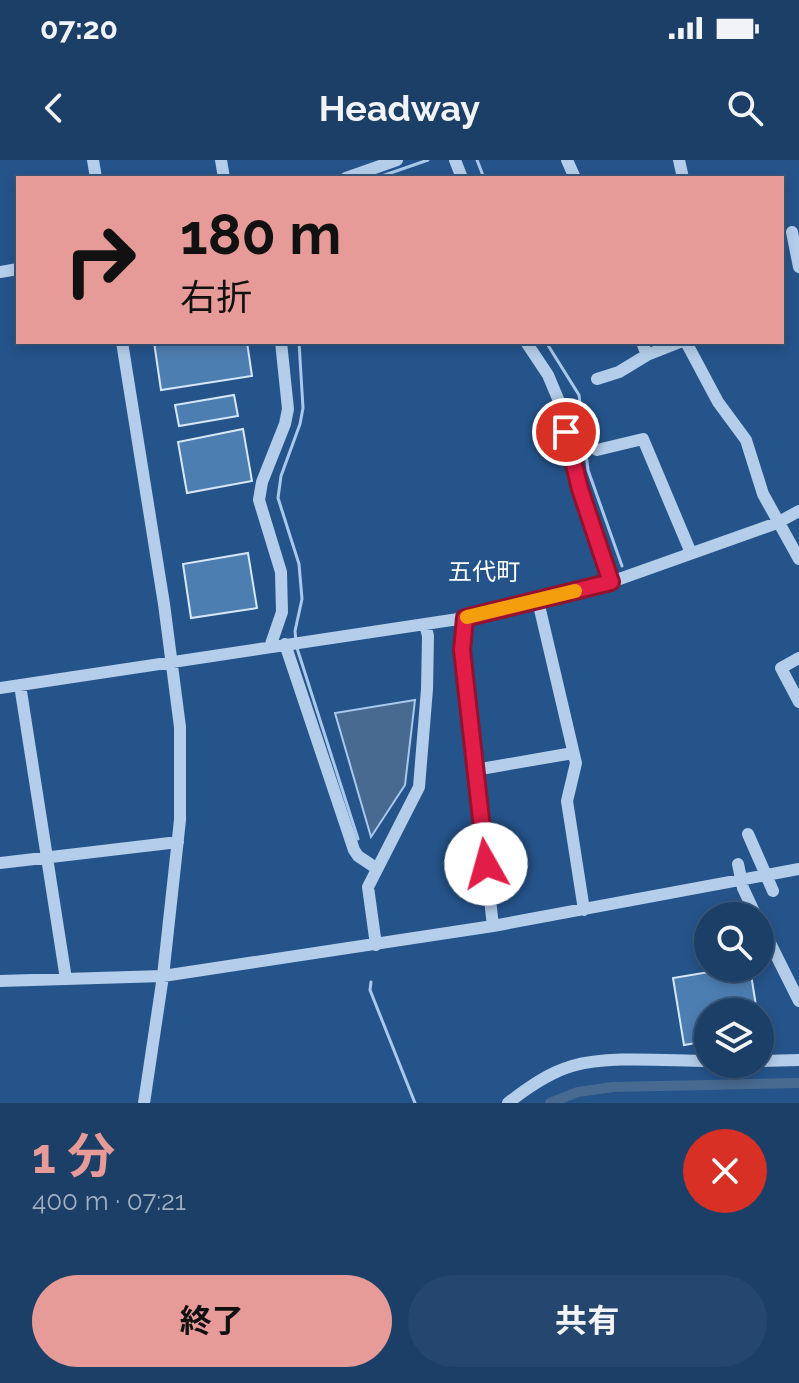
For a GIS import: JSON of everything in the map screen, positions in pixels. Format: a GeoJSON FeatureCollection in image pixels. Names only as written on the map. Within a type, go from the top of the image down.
{"type":"FeatureCollection","features":[{"type":"Feature","properties":{"kind":"street"},"geometry":{"type":"LineString","coordinates":[[352,176],[397,160]]}},
{"type":"Feature","properties":{"kind":"street"},"geometry":{"type":"LineString","coordinates":[[791,231],[799,267]]}},
{"type":"Feature","properties":{"kind":"street"},"geometry":{"type":"LineString","coordinates":[[122,344],[180,727],[178,842],[163,976],[144,1103]]}},
{"type":"Feature","properties":{"kind":"street"},"geometry":{"type":"LineString","coordinates":[[270,647],[282,612],[281,572],[259,500],[262,482],[288,409],[281,344]]}},
{"type":"Feature","properties":{"kind":"street"},"geometry":{"type":"LineString","coordinates":[[527,344],[548,375],[561,406],[571,458],[611,582]]}},
{"type":"Feature","properties":{"kind":"street"},"geometry":{"type":"LineString","coordinates":[[643,344],[647,355]]}},
{"type":"Feature","properties":{"kind":"street"},"geometry":{"type":"LineString","coordinates":[[597,379],[619,372],[647,355],[675,344]]}},
{"type":"Feature","properties":{"kind":"street"},"geometry":{"type":"LineString","coordinates":[[687,344],[718,402],[746,440],[763,494],[799,559]]}},
{"type":"Feature","properties":{"kind":"street"},"geometry":{"type":"LineString","coordinates":[[597,450],[643,439],[691,553]]}},
{"type":"Feature","properties":{"kind":"street"},"geometry":{"type":"LineString","coordinates":[[0,688],[465,618],[611,582],[777,523],[799,511]]}},
{"type":"Feature","properties":{"kind":"street"},"geometry":{"type":"LineString","coordinates":[[538,601],[576,763],[567,801],[584,910]]}},
{"type":"Feature","properties":{"kind":"street"},"geometry":{"type":"LineString","coordinates":[[465,618],[462,650],[493,926]]}},
{"type":"Feature","properties":{"kind":"street"},"geometry":{"type":"LineString","coordinates":[[376,945],[367,890],[419,787],[427,689],[428,636],[425,624]]}},
{"type":"Feature","properties":{"kind":"street"},"geometry":{"type":"LineString","coordinates":[[285,644],[354,850],[376,868]]}},
{"type":"Feature","properties":{"kind":"street"},"geometry":{"type":"LineString","coordinates":[[799,658],[781,668],[799,702]]}},
{"type":"Feature","properties":{"kind":"street"},"geometry":{"type":"LineString","coordinates":[[20,685],[66,979]]}},
{"type":"Feature","properties":{"kind":"street"},"geometry":{"type":"LineString","coordinates":[[475,770],[573,753]]}},
{"type":"Feature","properties":{"kind":"street"},"geometry":{"type":"LineString","coordinates":[[748,834],[773,891]]}},
{"type":"Feature","properties":{"kind":"street"},"geometry":{"type":"LineString","coordinates":[[0,863],[178,842]]}},
{"type":"Feature","properties":{"kind":"street"},"geometry":{"type":"LineString","coordinates":[[738,864],[750,902]]}},
{"type":"Feature","properties":{"kind":"street"},"geometry":{"type":"LineString","coordinates":[[0,981],[163,976],[493,926],[799,869]]}},
{"type":"Feature","properties":{"kind":"street"},"geometry":{"type":"LineString","coordinates":[[774,951],[799,1001]]}},
{"type":"Feature","properties":{"kind":"street"},"geometry":{"type":"LineString","coordinates":[[774,1061],[799,1060]]}},
{"type":"Feature","properties":{"kind":"street"},"geometry":{"type":"LineString","coordinates":[[508,1103],[543,1079],[573,1066],[605,1061],[694,1061]]}},
{"type":"Feature","properties":{"kind":"water"},"geometry":{"type":"Polygon","coordinates":[[[415,700],[405,785],[371,837],[335,713],[415,700]]]}},
{"type":"Feature","properties":{"kind":"building"},"geometry":{"type":"Polygon","coordinates":[[[154,344],[247,344],[252,376],[161,390],[154,344]]]}},
{"type":"Feature","properties":{"kind":"building"},"geometry":{"type":"Polygon","coordinates":[[[234,395],[238,416],[179,426],[175,405],[234,395]]]}},
{"type":"Feature","properties":{"kind":"building"},"geometry":{"type":"Polygon","coordinates":[[[243,429],[252,481],[187,493],[178,442],[243,429]]]}},
{"type":"Feature","properties":{"kind":"building"},"geometry":{"type":"Polygon","coordinates":[[[248,553],[257,608],[191,618],[183,564],[248,553]]]}},
{"type":"Feature","properties":{"kind":"building"},"geometry":{"type":"Polygon","coordinates":[[[694,974],[694,982],[752,982],[755,998],[694,998],[694,1043],[684,1045],[673,978],[694,974]]]}},
{"type":"Feature","properties":{"kind":"waterway"},"geometry":{"type":"LineString","coordinates":[[382,176],[428,160]]}},
{"type":"Feature","properties":{"kind":"waterway"},"geometry":{"type":"LineString","coordinates":[[477,160],[483,176]]}},
{"type":"Feature","properties":{"kind":"waterway"},"geometry":{"type":"LineString","coordinates":[[296,641],[295,631],[302,599],[299,564],[278,498],[281,476],[303,408],[299,344]]}},
{"type":"Feature","properties":{"kind":"waterway"},"geometry":{"type":"LineString","coordinates":[[547,344],[579,395],[588,470],[622,566]]}},
{"type":"Feature","properties":{"kind":"waterway"},"geometry":{"type":"LineString","coordinates":[[297,648],[358,839]]}},
{"type":"Feature","properties":{"kind":"waterway"},"geometry":{"type":"LineString","coordinates":[[371,982],[370,990],[415,1103]]}},
{"type":"Feature","properties":{"kind":"waterway"},"geometry":{"type":"LineString","coordinates":[[550,1103],[578,1092],[613,1087],[799,1083]]}},
{"type":"Feature","properties":{"kind":"slow traffic"},"geometry":{"type":"LineString","coordinates":[[467,617],[575,591]]}},
{"type":"Feature","properties":{"kind":"district","name":"五代町"},"geometry":{"type":"Point","coordinates":[484,572]}},
{"type":"Feature","properties":{"kind":"route"},"geometry":{"type":"LineString","coordinates":[[486,864],[462,650],[465,618],[611,582],[580,489],[566,432]]}}]}
